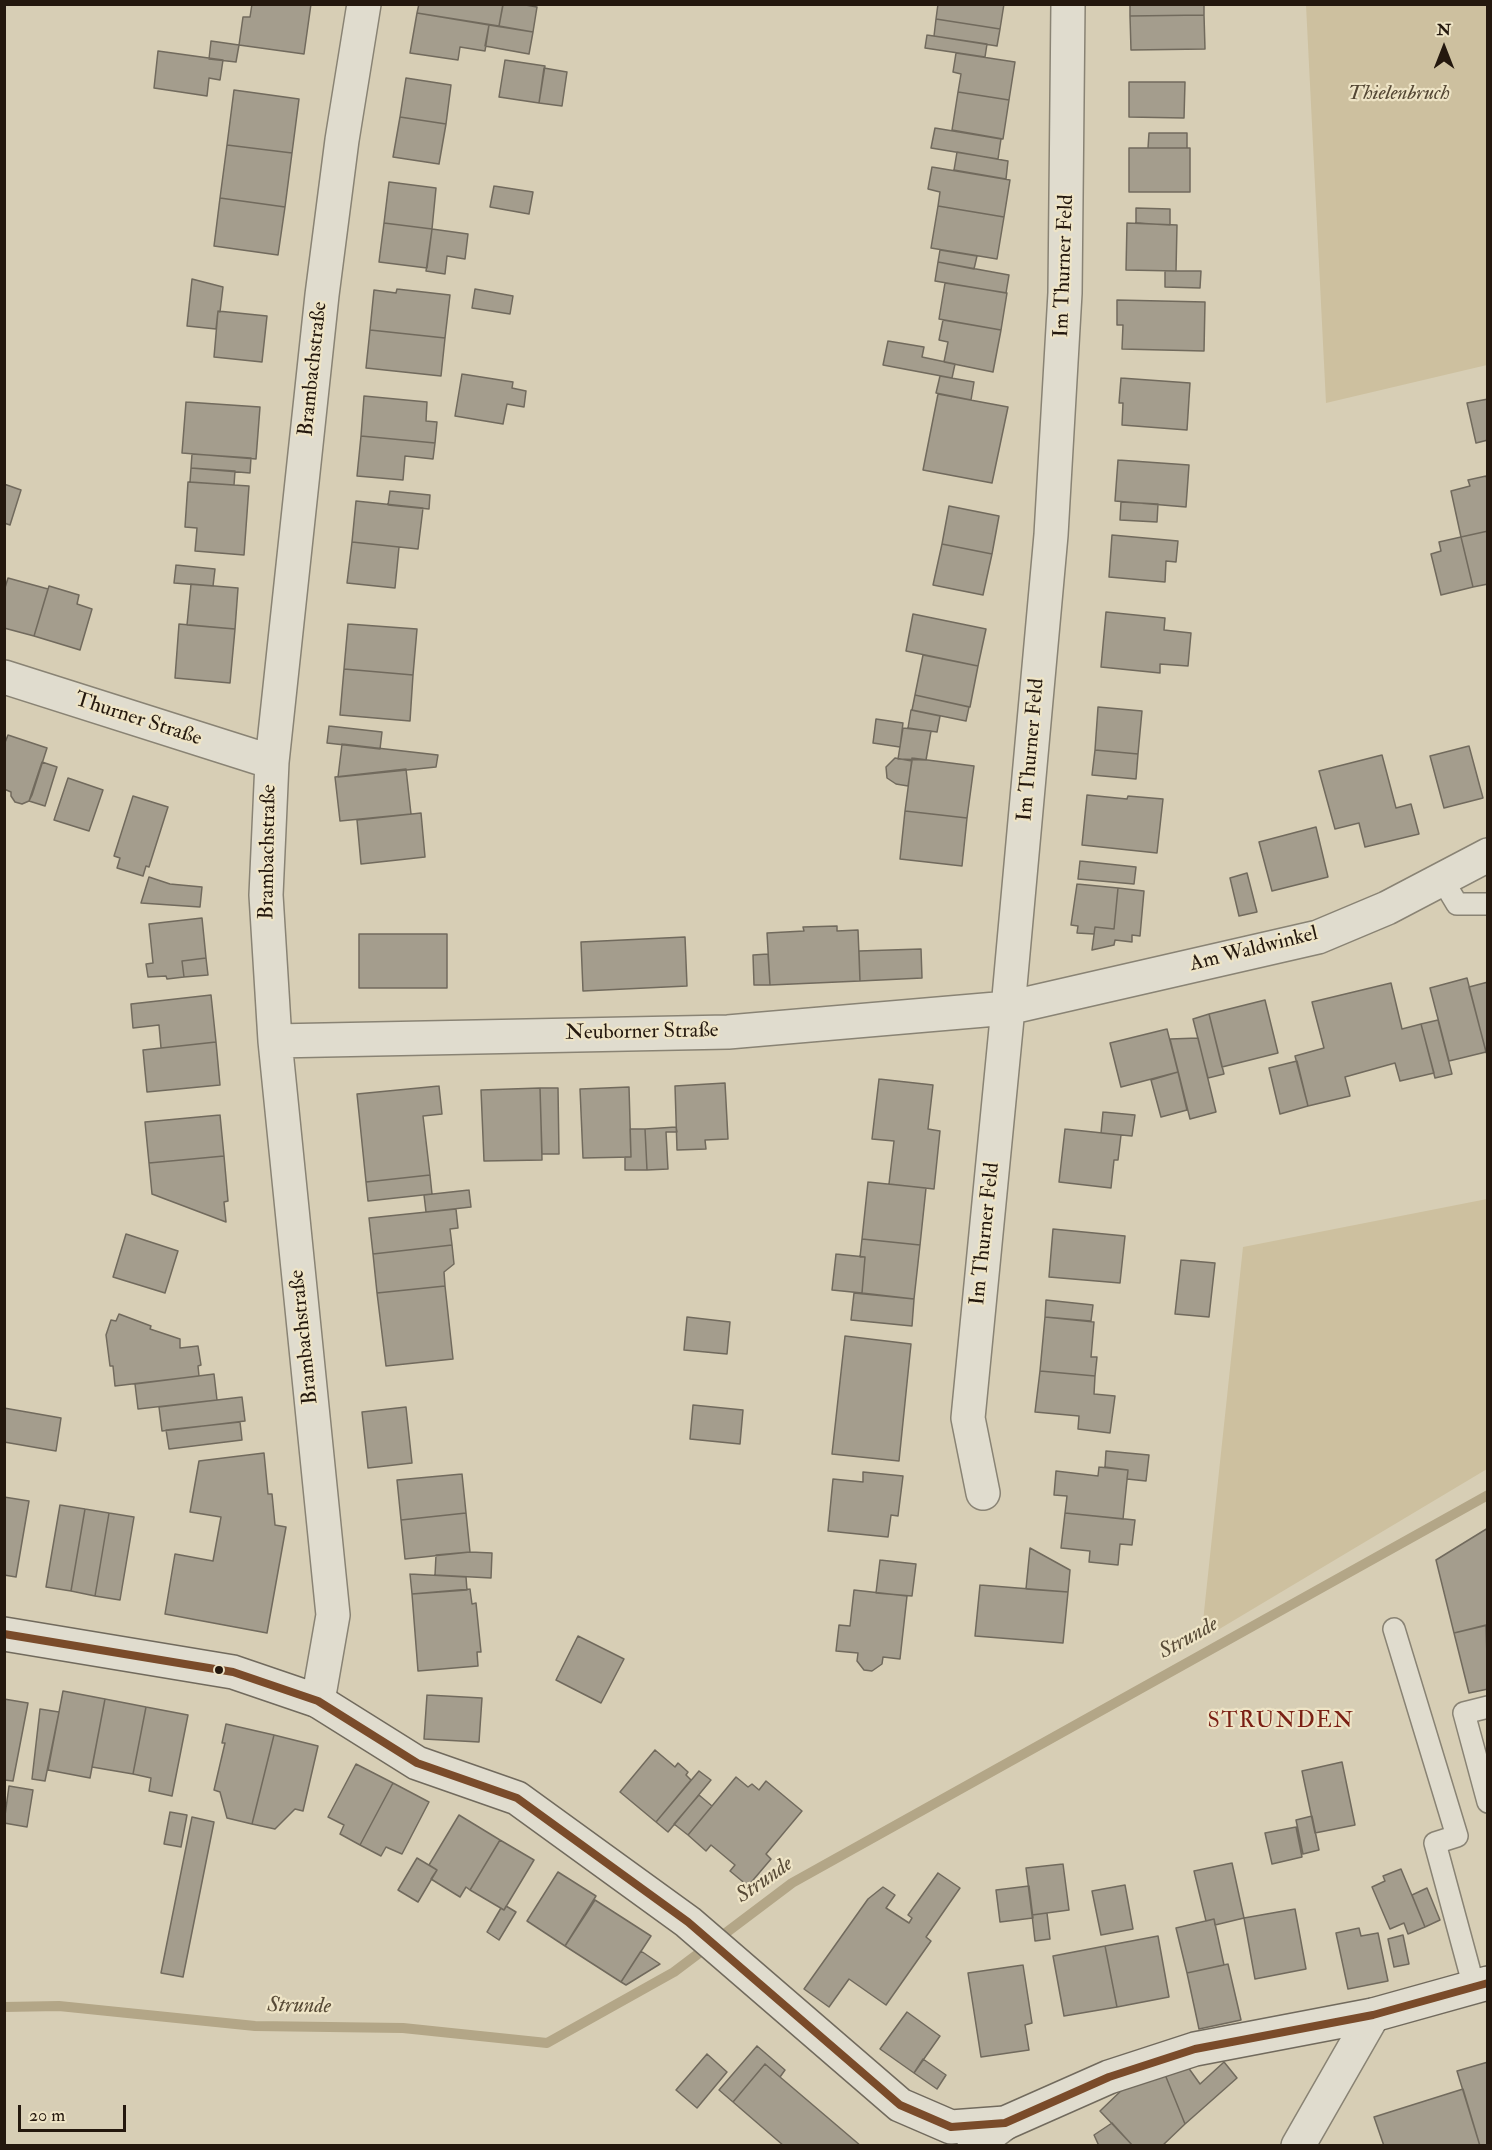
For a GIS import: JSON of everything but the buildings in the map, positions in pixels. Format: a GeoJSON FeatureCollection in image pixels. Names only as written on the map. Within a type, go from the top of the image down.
{"type":"FeatureCollection","features":[{"type":"Feature","properties":{"kind":"street","name":"Brambachstraße"},"geometry":{"type":"LineString","coordinates":[[318,1701],[333,1615],[275,1041],[266,895],[272,762],[322,295],[342,140],[364,4]]}},
{"type":"Feature","properties":{"kind":"street","name":"Im Thurner Feld"},"geometry":{"type":"LineString","coordinates":[[983,1493],[968,1418],[1052,523],[1065,293],[1068,4]]}},
{"type":"Feature","properties":{"kind":"street","name":"Thurner Straße"},"geometry":{"type":"LineString","coordinates":[[4,677],[272,762]]}},
{"type":"Feature","properties":{"kind":"street","name":"Am Waldwinkel"},"geometry":{"type":"LineString","coordinates":[[1008,1008],[1318,937],[1387,908],[1488,855]]}},
{"type":"Feature","properties":{"kind":"street","name":"Neuborner Straße"},"geometry":{"type":"LineString","coordinates":[[275,1041],[728,1032],[1008,1008]]}},
{"type":"Feature","properties":{"kind":"street"},"geometry":{"type":"LineString","coordinates":[[4,1634],[233,1672],[318,1701],[417,1763],[517,1798],[688,1922],[900,2105],[951,2127],[1005,2123]]}},
{"type":"Feature","properties":{"kind":"street"},"geometry":{"type":"LineString","coordinates":[[974,2145],[1005,2123],[1109,2077],[1195,2049],[1373,2015],[1481,1985]]}},
{"type":"Feature","properties":{"kind":"street"},"geometry":{"type":"LineString","coordinates":[[1298,2145],[1373,2015]]}},
{"type":"Feature","properties":{"kind":"lane"},"geometry":{"type":"LineString","coordinates":[[1442,879],[1457,904],[1488,904]]}},
{"type":"Feature","properties":{"kind":"lane"},"geometry":{"type":"LineString","coordinates":[[1394,1629],[1457,1836],[1435,1843],[1481,1985]]}},
{"type":"Feature","properties":{"kind":"lane"},"geometry":{"type":"LineString","coordinates":[[1488,1707],[1464,1713],[1488,1802]]}},
{"type":"Feature","properties":{"kind":"green space","name":"Thielenbruch"},"geometry":{"type":"Polygon","coordinates":[[[1306,5],[1487,5],[1487,365],[1326,403],[1306,5]]]}},
{"type":"Feature","properties":{"kind":"green space"},"geometry":{"type":"Polygon","coordinates":[[[1487,1199],[1487,1469],[1201,1640],[1243,1247],[1487,1199]]]}},
{"type":"Feature","properties":{"kind":"waterway","name":"Strunde"},"geometry":{"type":"LineString","coordinates":[[4,2007],[59,2006],[255,2026],[403,2028],[547,2043],[674,1972],[792,1883],[1488,1495]]}},
{"type":"Feature","properties":{"kind":"transit line"},"geometry":{"type":"LineString","coordinates":[[4,1634],[233,1672],[318,1701],[417,1763],[517,1798],[688,1922],[900,2105],[951,2127],[1005,2123],[1109,2077],[1195,2049],[1373,2015],[1488,1983]]}},
{"type":"Feature","properties":{"kind":"district","name":"STRUNDEN"},"geometry":{"type":"Point","coordinates":[1281,1722]}}]}
